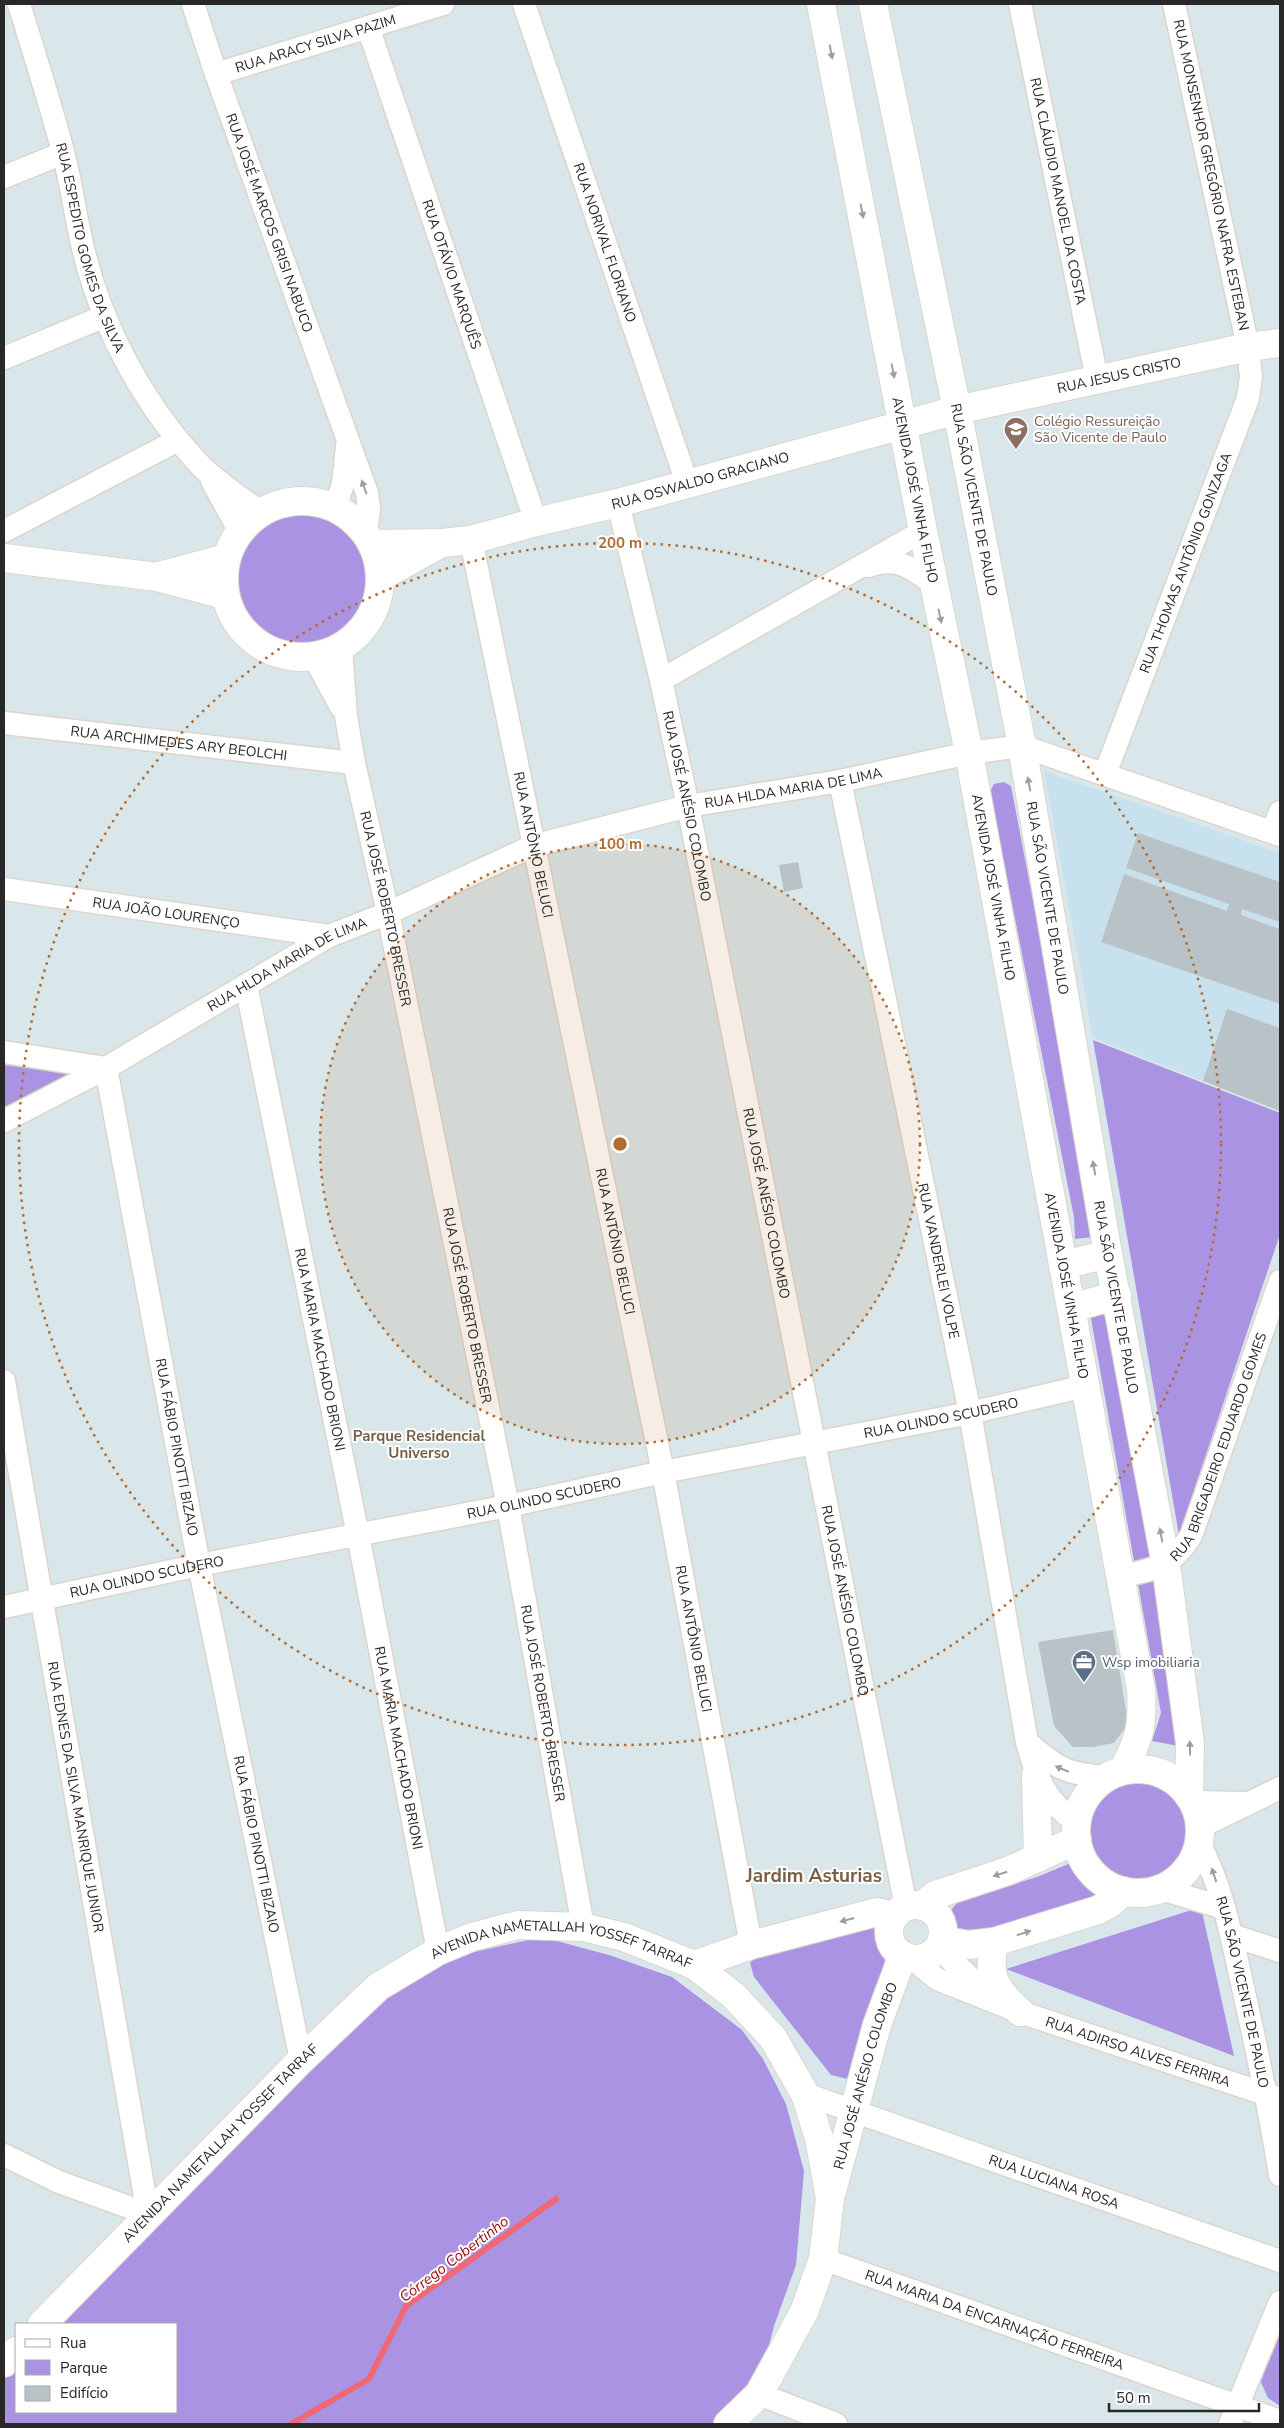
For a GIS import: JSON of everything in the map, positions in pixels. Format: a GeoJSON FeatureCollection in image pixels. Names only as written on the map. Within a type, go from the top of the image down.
{"type":"FeatureCollection","features":[{"type":"Feature","properties":{"kind":"street"},"geometry":{"type":"LineString","coordinates":[[4,9],[18,4]]}},
{"type":"Feature","properties":{"kind":"street","name":"RUA ESPEDITO GOMES DA SILVA"},"geometry":{"type":"LineString","coordinates":[[18,4],[63,153],[85,257],[105,316],[125,359],[178,440],[205,469],[260,512]]}},
{"type":"Feature","properties":{"kind":"street","name":"RUA JOSÉ MARCOS GRISI NABUCO"},"geometry":{"type":"LineString","coordinates":[[193,4],[347,443],[367,494],[369,539]]}},
{"type":"Feature","properties":{"kind":"street","name":"RUA ARACY SILVA PAZIM"},"geometry":{"type":"LineString","coordinates":[[216,74],[443,4]]}},
{"type":"Feature","properties":{"kind":"street","name":"RUA NORIVAL FLORIANO"},"geometry":{"type":"LineString","coordinates":[[524,4],[687,483]]}},
{"type":"Feature","properties":{"kind":"street","name":"AVENIDA JOSÉ VINHA FILHO"},"geometry":{"type":"LineString","coordinates":[[821,4],[968,753],[1141,1689],[1142,1720],[1135,1749],[1114,1774]]}},
{"type":"Feature","properties":{"kind":"street","name":"RUA SÃO VICENTE DE PAULO"},"geometry":{"type":"LineString","coordinates":[[874,4],[957,410],[1022,746],[1108,1254],[1166,1565],[1190,1743],[1195,1817],[1232,1935],[1274,2097],[1280,2175]]}},
{"type":"Feature","properties":{"kind":"street","name":"RUA CLÁUDIO MANOEL DA COSTA"},"geometry":{"type":"LineString","coordinates":[[1020,4],[1097,379]]}},
{"type":"Feature","properties":{"kind":"street","name":"RUA MONSENHOR GREGÓRIO NAFRA ESTEBAN"},"geometry":{"type":"LineString","coordinates":[[1174,4],[1248,347]]}},
{"type":"Feature","properties":{"kind":"street","name":"RUA OTÁVIO MARQUÊS"},"geometry":{"type":"LineString","coordinates":[[368,27],[536,522]]}},
{"type":"Feature","properties":{"kind":"street"},"geometry":{"type":"LineString","coordinates":[[4,177],[63,153]]}},
{"type":"Feature","properties":{"kind":"street"},"geometry":{"type":"LineString","coordinates":[[4,358],[105,316]]}},
{"type":"Feature","properties":{"kind":"street","name":"RUA JESUS CRISTO"},"geometry":{"type":"LineString","coordinates":[[957,410],[1248,347],[1280,343]]}},
{"type":"Feature","properties":{"kind":"street","name":"RUA THOMAS ANTÔNIO GONZAGA"},"geometry":{"type":"LineString","coordinates":[[1105,774],[1248,398],[1251,377],[1248,347]]}},
{"type":"Feature","properties":{"kind":"street","name":"RUA OSWALDO GRACIANO"},"geometry":{"type":"LineString","coordinates":[[369,539],[442,543],[471,540],[536,522],[618,503],[957,410]]}},
{"type":"Feature","properties":{"kind":"street"},"geometry":{"type":"LineString","coordinates":[[4,531],[178,440]]}},
{"type":"Feature","properties":{"kind":"street","name":"RUA JOSÉ MARCOS GRISI NABUCO"},"geometry":{"type":"LineString","coordinates":[[335,508],[343,484],[347,443]]}},
{"type":"Feature","properties":{"kind":"street","name":"RUA ESPEDITO GOMES DA SILVA"},"geometry":{"type":"LineString","coordinates":[[205,469],[239,530]]}},
{"type":"Feature","properties":{"kind":"street"},"geometry":{"type":"LineString","coordinates":[[297,500],[316,502],[335,508],[352,519],[369,539],[378,560],[380,591],[370,618],[362,630],[341,648],[314,657],[291,657],[268,650],[248,636],[233,618],[225,595],[223,577],[226,558],[239,530],[260,512],[278,504],[297,500]]}},
{"type":"Feature","properties":{"kind":"street","name":"RUA JOSÉ ANÉSIO COLOMBO"},"geometry":{"type":"LineString","coordinates":[[618,503],[661,680],[688,806],[908,1910]]}},
{"type":"Feature","properties":{"kind":"street"},"geometry":{"type":"LineString","coordinates":[[661,680],[923,531]]}},
{"type":"Feature","properties":{"kind":"street","name":"RUA ANTÔNIO BELUCI"},"geometry":{"type":"LineString","coordinates":[[471,540],[532,846],[663,1472],[751,1945]]}},
{"type":"Feature","properties":{"kind":"street","name":"RUA OSWALDO GRACIANO"},"geometry":{"type":"LineString","coordinates":[[380,577],[442,543]]}},
{"type":"Feature","properties":{"kind":"street"},"geometry":{"type":"LineString","coordinates":[[4,558],[157,577],[225,595]]}},
{"type":"Feature","properties":{"kind":"street"},"geometry":{"type":"LineString","coordinates":[[157,577],[226,558]]}},
{"type":"Feature","properties":{"kind":"street"},"geometry":{"type":"LineString","coordinates":[[853,571],[881,562],[907,565],[934,584]]}},
{"type":"Feature","properties":{"kind":"street","name":"RUA JOSÉ ROBERTO BRESSER"},"geometry":{"type":"LineString","coordinates":[[341,648],[346,716],[354,763],[388,913],[508,1506],[583,1927]]}},
{"type":"Feature","properties":{"kind":"street","name":"RUA JOSÉ ROBERTO BRESSER"},"geometry":{"type":"LineString","coordinates":[[314,657],[346,716]]}},
{"type":"Feature","properties":{"kind":"street","name":"RUA ARCHIMEDES ARY BEOLCHI"},"geometry":{"type":"LineString","coordinates":[[4,723],[354,763]]}},
{"type":"Feature","properties":{"kind":"street"},"geometry":{"type":"LineString","coordinates":[[1022,746],[1105,774],[1278,826]]}},
{"type":"Feature","properties":{"kind":"street","name":"RUA HLDA MARIA DE LIMA"},"geometry":{"type":"LineString","coordinates":[[4,1121],[106,1068],[329,936],[388,913],[532,846],[688,806],[840,781],[968,753],[1022,746]]}},
{"type":"Feature","properties":{"kind":"street","name":"RUA VANDERLEI VOLPE"},"geometry":{"type":"LineString","coordinates":[[840,781],[970,1413],[1027,1742],[1036,1775],[1046,1795],[1077,1831]]}},
{"type":"Feature","properties":{"kind":"street","name":"RUA JOÃO LOURENÇO"},"geometry":{"type":"LineString","coordinates":[[4,889],[329,936]]}},
{"type":"Feature","properties":{"kind":"street","name":"RUA MARIA MACHADO BRIONI"},"geometry":{"type":"LineString","coordinates":[[246,985],[358,1535],[438,1950]]}},
{"type":"Feature","properties":{"kind":"street"},"geometry":{"type":"LineString","coordinates":[[4,1052],[106,1068]]}},
{"type":"Feature","properties":{"kind":"street","name":"RUA FÁBIO PINOTTI BIZAIO"},"geometry":{"type":"LineString","coordinates":[[106,1068],[199,1565],[301,2060]]}},
{"type":"Feature","properties":{"kind":"street"},"geometry":{"type":"LineString","coordinates":[[1064,1265],[1108,1254]]}},
{"type":"Feature","properties":{"kind":"street","name":"RUA BRIGADEIRO EDUARDO GOMES"},"geometry":{"type":"LineString","coordinates":[[1120,1577],[1166,1565],[1181,1551],[1191,1536],[1280,1281]]}},
{"type":"Feature","properties":{"kind":"street"},"geometry":{"type":"LineString","coordinates":[[1072,1308],[1117,1296]]}},
{"type":"Feature","properties":{"kind":"street","name":"RUA EDNES DA SILVA MANRIQUE JUNIOR"},"geometry":{"type":"LineString","coordinates":[[4,1380],[148,2214]]}},
{"type":"Feature","properties":{"kind":"street","name":"RUA OLINDO SCUDERO"},"geometry":{"type":"LineString","coordinates":[[4,1607],[199,1565],[508,1506],[663,1472],[970,1413],[1085,1386]]}},
{"type":"Feature","properties":{"kind":"street"},"geometry":{"type":"LineString","coordinates":[[1027,1742],[1056,1767],[1077,1775],[1114,1774],[1148,1770],[1172,1779],[1195,1817],[1194,1858],[1186,1871],[1174,1882],[1161,1889],[1142,1893],[1123,1891],[1106,1884],[1092,1873],[1082,1858],[1077,1831],[1082,1804],[1092,1789],[1114,1774]]}},
{"type":"Feature","properties":{"kind":"street"},"geometry":{"type":"LineString","coordinates":[[1036,1775],[1035,1803],[1038,1858]]}},
{"type":"Feature","properties":{"kind":"street"},"geometry":{"type":"LineString","coordinates":[[1195,1817],[1248,1803],[1280,1788]]}},
{"type":"Feature","properties":{"kind":"street"},"geometry":{"type":"LineString","coordinates":[[694,1965],[751,1945],[877,1912],[908,1910],[930,1909],[941,1922],[940,1944],[931,1955],[922,1958],[908,1957],[894,1948],[890,1938],[890,1927],[908,1910],[935,1895],[1008,1871],[1038,1858],[1077,1831]]}},
{"type":"Feature","properties":{"kind":"street"},"geometry":{"type":"LineString","coordinates":[[1161,1889],[1224,1908]]}},
{"type":"Feature","properties":{"kind":"street"},"geometry":{"type":"LineString","coordinates":[[940,1944],[968,1945],[994,1942],[1098,1910],[1112,1902],[1123,1891]]}},
{"type":"Feature","properties":{"kind":"street","name":"AVENIDA NAMETALLAH YOSSEF TARRAF"},"geometry":{"type":"LineString","coordinates":[[43,2323],[301,2060],[378,1987],[438,1950],[472,1937],[518,1925],[583,1927],[624,1937],[694,1965],[733,1995],[773,2038],[816,2097],[819,2138],[830,2198],[823,2259],[804,2312],[759,2394],[728,2424]]}},
{"type":"Feature","properties":{"kind":"street"},"geometry":{"type":"LineString","coordinates":[[1232,1935],[1280,1951]]}},
{"type":"Feature","properties":{"kind":"street"},"geometry":{"type":"LineString","coordinates":[[994,1942],[990,1961],[993,1979],[1008,2007]]}},
{"type":"Feature","properties":{"kind":"street","name":"RUA ADIRSO ALVES FERRIRA"},"geometry":{"type":"LineString","coordinates":[[940,1944],[1008,2007]]}},
{"type":"Feature","properties":{"kind":"street","name":"RUA JOSÉ ANÉSIO COLOMBO"},"geometry":{"type":"LineString","coordinates":[[830,2198],[877,2025],[908,1957]]}},
{"type":"Feature","properties":{"kind":"street","name":"RUA ADIRSO ALVES FERRIRA"},"geometry":{"type":"LineString","coordinates":[[908,1957],[937,1979],[1008,2007],[1274,2097]]}},
{"type":"Feature","properties":{"kind":"street","name":"RUA LUCIANA ROSA"},"geometry":{"type":"LineString","coordinates":[[816,2097],[856,2098],[1280,2261]]}},
{"type":"Feature","properties":{"kind":"street"},"geometry":{"type":"LineString","coordinates":[[4,2155],[59,2182],[148,2214]]}},
{"type":"Feature","properties":{"kind":"street","name":"RUA MARIA DA ENCARNAÇÃO FERREIRA"},"geometry":{"type":"LineString","coordinates":[[823,2259],[1233,2415],[1280,2421]]}},
{"type":"Feature","properties":{"kind":"street"},"geometry":{"type":"LineString","coordinates":[[1233,2415],[1280,2302]]}},
{"type":"Feature","properties":{"kind":"street"},"geometry":{"type":"LineString","coordinates":[[4,2363],[15,2352]]}},
{"type":"Feature","properties":{"kind":"street"},"geometry":{"type":"LineString","coordinates":[[759,2394],[836,2424]]}},
{"type":"Feature","properties":{"kind":"shaded area"},"geometry":{"type":"Polygon","coordinates":[[[1044,771],[1280,853],[1280,882],[1138,833],[1126,868],[1229,904],[1227,911],[1124,874],[1102,942],[1280,1004],[1280,1028],[1227,1010],[1204,1081],[1280,1111],[1093,1038],[1044,771]]]}},
{"type":"Feature","properties":{"kind":"shaded area"},"geometry":{"type":"Polygon","coordinates":[[[1242,909],[1280,922],[1280,929],[1241,915],[1242,909]]]}},
{"type":"Feature","properties":{"kind":"green space"},"geometry":{"type":"Polygon","coordinates":[[[300,513],[326,518],[338,524],[348,533],[357,543],[363,555],[368,581],[363,607],[357,619],[348,629],[338,638],[326,644],[300,649],[274,644],[262,638],[252,629],[243,619],[237,607],[232,581],[237,555],[243,543],[252,533],[262,524],[274,518],[300,513]]]}},
{"type":"Feature","properties":{"kind":"green space"},"geometry":{"type":"Polygon","coordinates":[[[1004,782],[1011,786],[1096,1230],[1093,1237],[1075,1239],[1074,1217],[990,792],[994,784],[1004,782]]]}},
{"type":"Feature","properties":{"kind":"green space"},"geometry":{"type":"Polygon","coordinates":[[[1093,1040],[1280,1113],[1280,1234],[1179,1535],[1093,1040]]]}},
{"type":"Feature","properties":{"kind":"green space"},"geometry":{"type":"Polygon","coordinates":[[[4,1065],[72,1073],[4,1109],[4,1065]]]}},
{"type":"Feature","properties":{"kind":"green space"},"geometry":{"type":"Polygon","coordinates":[[[1110,1309],[1184,1747],[1152,1741],[1161,1713],[1090,1313],[1110,1309]]]}},
{"type":"Feature","properties":{"kind":"green space"},"geometry":{"type":"Polygon","coordinates":[[[1139,1780],[1158,1784],[1175,1795],[1186,1812],[1190,1831],[1186,1850],[1175,1867],[1158,1878],[1139,1882],[1120,1878],[1103,1867],[1092,1850],[1088,1831],[1092,1812],[1103,1795],[1120,1784],[1139,1780]]]}},
{"type":"Feature","properties":{"kind":"green space"},"geometry":{"type":"Polygon","coordinates":[[[1073,1862],[1087,1883],[1102,1896],[972,1939],[950,1930],[950,1914],[959,1901],[1037,1877],[1073,1862]]]}},
{"type":"Feature","properties":{"kind":"green space"},"geometry":{"type":"Polygon","coordinates":[[[1201,1907],[1234,2056],[1006,1969],[1201,1907]]]}},
{"type":"Feature","properties":{"kind":"green space"},"geometry":{"type":"Polygon","coordinates":[[[885,1924],[891,1933],[860,2069],[848,2079],[831,2075],[754,1977],[750,1963],[759,1953],[885,1924]]]}},
{"type":"Feature","properties":{"kind":"green space"},"geometry":{"type":"Polygon","coordinates":[[[542,1937],[609,1955],[672,1977],[742,2030],[763,2059],[786,2104],[804,2171],[796,2265],[774,2326],[761,2376],[715,2424],[4,2424],[4,2379],[15,2367],[15,2413],[178,2413],[178,2323],[57,2323],[384,1993],[461,1955],[542,1937]]]}},
{"type":"Feature","properties":{"kind":"green space"},"geometry":{"type":"Polygon","coordinates":[[[1280,2312],[1280,2406],[1268,2398],[1259,2378],[1280,2312]]]}},
{"type":"Feature","properties":{"kind":"building"},"geometry":{"type":"Polygon","coordinates":[[[1138,833],[1280,882],[1280,922],[1242,909],[1241,915],[1280,929],[1280,1004],[1101,942],[1124,874],[1227,911],[1229,904],[1126,868],[1138,833]]]}},
{"type":"Feature","properties":{"kind":"building"},"geometry":{"type":"Polygon","coordinates":[[[798,862],[803,888],[784,892],[779,865],[798,862]]]}},
{"type":"Feature","properties":{"kind":"building"},"geometry":{"type":"Polygon","coordinates":[[[1227,1009],[1280,1028],[1280,1111],[1203,1081],[1227,1009]]]}},
{"type":"Feature","properties":{"kind":"building","name":"Wsp imobiliaria"},"geometry":{"type":"Polygon","coordinates":[[[1113,1630],[1128,1724],[1114,1743],[1093,1747],[1073,1747],[1054,1726],[1038,1642],[1113,1630]]]}},
{"type":"Feature","properties":{"kind":"waterway","name":"Córrego Cobertinho"},"geometry":{"type":"LineString","coordinates":[[291,2424],[369,2379],[406,2306],[556,2199]]}},
{"type":"Feature","properties":{"kind":"place","name":"Colégio Ressureição São Vicente de Paulo"},"geometry":{"type":"Point","coordinates":[1016,450]}},
{"type":"Feature","properties":{"kind":"place","name":"Wsp imobiliaria"},"geometry":{"type":"Point","coordinates":[1084,1683]}},
{"type":"Feature","properties":{"kind":"district","name":"Parque Residencial Universo"},"geometry":{"type":"Point","coordinates":[419,1444]}},
{"type":"Feature","properties":{"kind":"district","name":"Jardim Asturias"},"geometry":{"type":"Point","coordinates":[814,1876]}}]}
